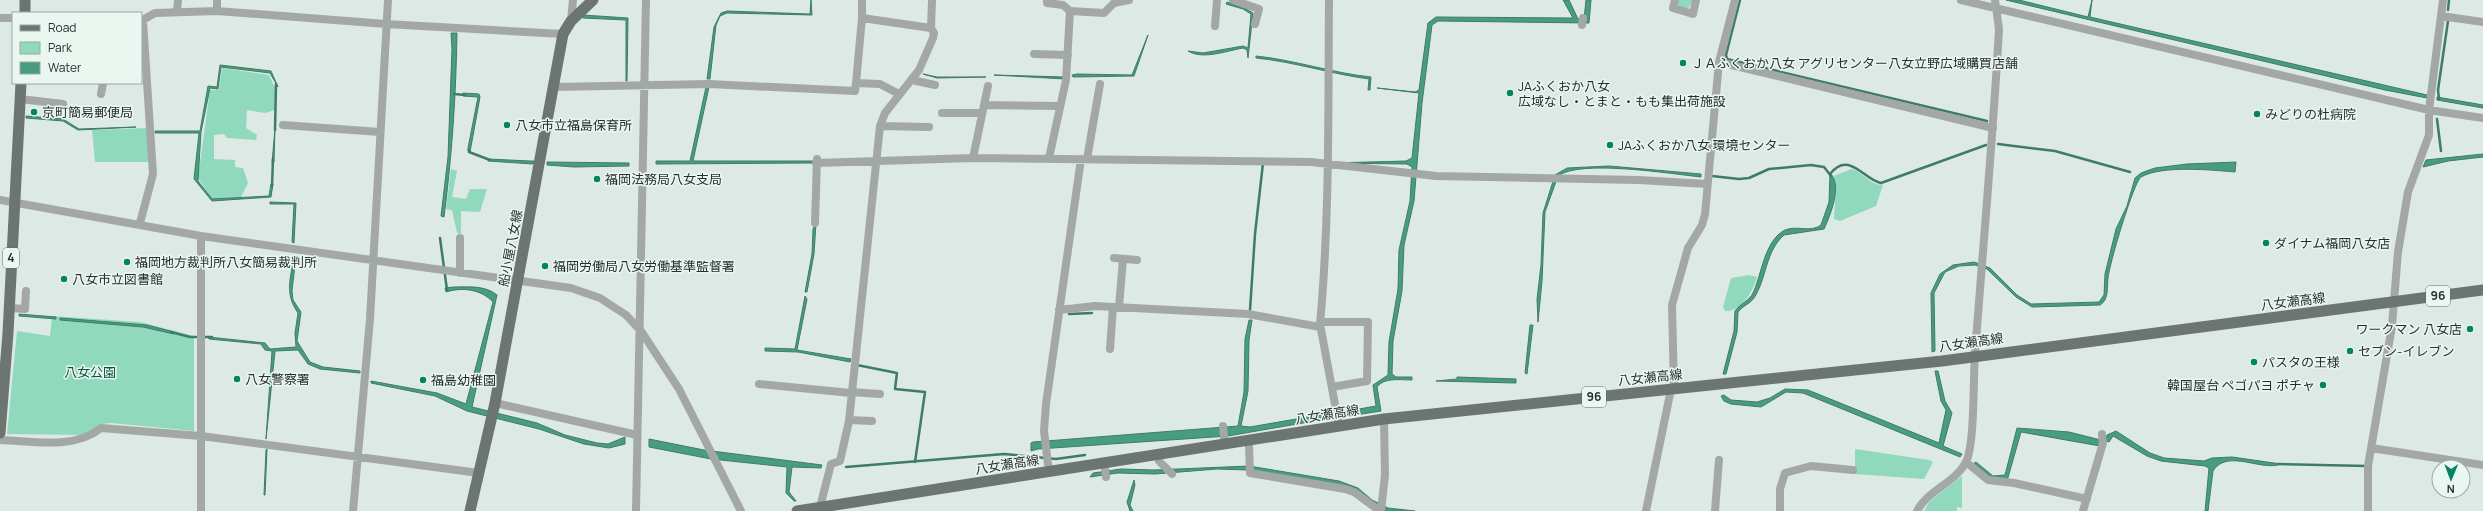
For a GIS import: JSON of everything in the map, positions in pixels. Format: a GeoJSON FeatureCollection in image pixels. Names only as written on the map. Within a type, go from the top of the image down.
{"type":"FeatureCollection","features":[{"type":"Feature","properties":{"kind":"main road"},"geometry":{"type":"LineString","coordinates":[[25,0],[25,12]]}},
{"type":"Feature","properties":{"kind":"main road","name":"船小屋八女線"},"geometry":{"type":"LineString","coordinates":[[470,511],[495,403],[563,34],[571,21],[593,0]]}},
{"type":"Feature","properties":{"kind":"main road","name":"4"},"geometry":{"type":"LineString","coordinates":[[0,433],[4,332],[9,308],[21,84]]}},
{"type":"Feature","properties":{"kind":"main road","name":"八女瀬高線"},"geometry":{"type":"LineString","coordinates":[[797,511],[820,509],[1049,467],[1384,419],[1974,356],[2483,290]]}},
{"type":"Feature","properties":{"kind":"street"},"geometry":{"type":"LineString","coordinates":[[177,11],[178,0]]}},
{"type":"Feature","properties":{"kind":"street"},"geometry":{"type":"LineString","coordinates":[[217,0],[217,11]]}},
{"type":"Feature","properties":{"kind":"street"},"geometry":{"type":"LineString","coordinates":[[353,511],[352,479],[358,457],[368,351],[388,0]]}},
{"type":"Feature","properties":{"kind":"street"},"geometry":{"type":"LineString","coordinates":[[571,21],[573,0]]}},
{"type":"Feature","properties":{"kind":"street"},"geometry":{"type":"LineString","coordinates":[[636,511],[646,0]]}},
{"type":"Feature","properties":{"kind":"street"},"geometry":{"type":"LineString","coordinates":[[554,87],[644,84],[709,84],[855,91],[862,18],[862,0]]}},
{"type":"Feature","properties":{"kind":"street"},"geometry":{"type":"LineString","coordinates":[[820,509],[830,464],[840,461],[849,420],[880,126],[885,113],[912,80],[933,38],[934,33],[931,28],[932,0]]}},
{"type":"Feature","properties":{"kind":"street"},"geometry":{"type":"LineString","coordinates":[[1047,0],[1047,3],[1063,5],[1070,11],[1104,13],[1114,3],[1129,0]]}},
{"type":"Feature","properties":{"kind":"street"},"geometry":{"type":"LineString","coordinates":[[1233,0],[1259,9],[1255,24]]}},
{"type":"Feature","properties":{"kind":"street"},"geometry":{"type":"LineString","coordinates":[[1329,0],[1328,210],[1320,325],[1339,426]]}},
{"type":"Feature","properties":{"kind":"street"},"geometry":{"type":"LineString","coordinates":[[1675,0],[1673,8],[1693,14],[1696,0]]}},
{"type":"Feature","properties":{"kind":"street"},"geometry":{"type":"LineString","coordinates":[[1646,511],[1673,389],[1672,305],[1688,248],[1702,225],[1705,214],[1719,62],[1735,0]]}},
{"type":"Feature","properties":{"kind":"street"},"geometry":{"type":"LineString","coordinates":[[1961,0],[1996,4],[2429,110],[2483,118]]}},
{"type":"Feature","properties":{"kind":"street"},"geometry":{"type":"LineString","coordinates":[[2368,511],[2368,466],[2388,355],[2398,252],[2408,192],[2429,135],[2429,110],[2443,0]]}},
{"type":"Feature","properties":{"kind":"street"},"geometry":{"type":"LineString","coordinates":[[1215,26],[1217,1]]}},
{"type":"Feature","properties":{"kind":"street"},"geometry":{"type":"LineString","coordinates":[[1917,511],[1936,490],[1956,474],[1967,459],[1993,128],[1999,29],[1996,4]]}},
{"type":"Feature","properties":{"kind":"street"},"geometry":{"type":"LineString","coordinates":[[140,223],[153,174],[142,21],[155,13],[177,11],[217,11],[386,24],[563,34]]}},
{"type":"Feature","properties":{"kind":"street"},"geometry":{"type":"LineString","coordinates":[[1049,158],[1060,106],[1068,55],[1070,11]]}},
{"type":"Feature","properties":{"kind":"street"},"geometry":{"type":"LineString","coordinates":[[2441,16],[2483,22]]}},
{"type":"Feature","properties":{"kind":"street"},"geometry":{"type":"LineString","coordinates":[[0,18],[12,18]]}},
{"type":"Feature","properties":{"kind":"street"},"geometry":{"type":"LineString","coordinates":[[862,18],[931,28]]}},
{"type":"Feature","properties":{"kind":"street"},"geometry":{"type":"LineString","coordinates":[[1034,54],[1068,55]]}},
{"type":"Feature","properties":{"kind":"street"},"geometry":{"type":"LineString","coordinates":[[1719,62],[1993,128]]}},
{"type":"Feature","properties":{"kind":"street"},"geometry":{"type":"LineString","coordinates":[[912,80],[936,85]]}},
{"type":"Feature","properties":{"kind":"street"},"geometry":{"type":"LineString","coordinates":[[856,83],[880,84],[899,94]]}},
{"type":"Feature","properties":{"kind":"street"},"geometry":{"type":"LineString","coordinates":[[101,94],[104,84]]}},
{"type":"Feature","properties":{"kind":"street"},"geometry":{"type":"LineString","coordinates":[[1049,467],[1045,439],[1046,404],[1059,310],[1084,159],[1100,84]]}},
{"type":"Feature","properties":{"kind":"street"},"geometry":{"type":"LineString","coordinates":[[973,158],[988,86]]}},
{"type":"Feature","properties":{"kind":"street"},"geometry":{"type":"LineString","coordinates":[[20,99],[63,104]]}},
{"type":"Feature","properties":{"kind":"street"},"geometry":{"type":"LineString","coordinates":[[942,113],[983,109],[1060,106]]}},
{"type":"Feature","properties":{"kind":"street"},"geometry":{"type":"LineString","coordinates":[[283,125],[380,132]]}},
{"type":"Feature","properties":{"kind":"street"},"geometry":{"type":"LineString","coordinates":[[880,126],[929,127]]}},
{"type":"Feature","properties":{"kind":"street"},"geometry":{"type":"LineString","coordinates":[[815,222],[817,161],[1049,158],[1328,164],[1419,174],[1707,184]]}},
{"type":"Feature","properties":{"kind":"street"},"geometry":{"type":"LineString","coordinates":[[0,200],[140,223],[200,236],[571,288],[600,298],[626,315],[640,331],[679,389],[741,511]]}},
{"type":"Feature","properties":{"kind":"street"},"geometry":{"type":"LineString","coordinates":[[200,236],[201,511]]}},
{"type":"Feature","properties":{"kind":"street"},"geometry":{"type":"LineString","coordinates":[[460,238],[460,273]]}},
{"type":"Feature","properties":{"kind":"street"},"geometry":{"type":"LineString","coordinates":[[1114,258],[1137,260]]}},
{"type":"Feature","properties":{"kind":"street"},"geometry":{"type":"LineString","coordinates":[[1110,349],[1123,259]]}},
{"type":"Feature","properties":{"kind":"street"},"geometry":{"type":"LineString","coordinates":[[9,308],[24,309],[26,291]]}},
{"type":"Feature","properties":{"kind":"street"},"geometry":{"type":"LineString","coordinates":[[1059,310],[1095,306],[1248,314],[1320,325],[1368,322],[1367,381],[1332,387]]}},
{"type":"Feature","properties":{"kind":"street"},"geometry":{"type":"LineString","coordinates":[[759,384],[880,394]]}},
{"type":"Feature","properties":{"kind":"street"},"geometry":{"type":"LineString","coordinates":[[495,403],[638,435]]}},
{"type":"Feature","properties":{"kind":"street"},"geometry":{"type":"LineString","coordinates":[[1249,446],[1250,473],[1345,489],[1354,492],[1381,509],[1385,474],[1384,419]]}},
{"type":"Feature","properties":{"kind":"street"},"geometry":{"type":"LineString","coordinates":[[849,420],[872,421]]}},
{"type":"Feature","properties":{"kind":"street"},"geometry":{"type":"LineString","coordinates":[[1223,426],[1224,438]]}},
{"type":"Feature","properties":{"kind":"street"},"geometry":{"type":"LineString","coordinates":[[0,440],[63,443],[91,436],[101,428],[201,436],[479,473]]}},
{"type":"Feature","properties":{"kind":"street"},"geometry":{"type":"LineString","coordinates":[[2083,511],[2103,438]]}},
{"type":"Feature","properties":{"kind":"street"},"geometry":{"type":"LineString","coordinates":[[2371,448],[2483,465]]}},
{"type":"Feature","properties":{"kind":"street"},"geometry":{"type":"LineString","coordinates":[[1967,459],[1988,480],[2014,483],[2087,499]]}},
{"type":"Feature","properties":{"kind":"street"},"geometry":{"type":"LineString","coordinates":[[1715,511],[1719,460]]}},
{"type":"Feature","properties":{"kind":"street"},"geometry":{"type":"LineString","coordinates":[[1159,461],[1170,472]]}},
{"type":"Feature","properties":{"kind":"street"},"geometry":{"type":"LineString","coordinates":[[1780,511],[1780,489],[1785,473],[1811,466],[1853,470]]}},
{"type":"Feature","properties":{"kind":"green space"},"geometry":{"type":"Polygon","coordinates":[[[1678,0],[1693,0],[1688,9],[1678,6],[1678,0]]]}},
{"type":"Feature","properties":{"kind":"green space"},"geometry":{"type":"Polygon","coordinates":[[[222,68],[269,75],[275,88],[275,110],[265,113],[247,110],[246,128],[257,135],[256,140],[227,138],[224,134],[214,135],[214,159],[235,160],[235,167],[243,168],[248,183],[241,197],[212,199],[198,178],[210,90],[219,90],[222,68]]]}},
{"type":"Feature","properties":{"kind":"green space"},"geometry":{"type":"Polygon","coordinates":[[[147,128],[149,162],[95,162],[92,130],[147,128]]]}},
{"type":"Feature","properties":{"kind":"green space"},"geometry":{"type":"Polygon","coordinates":[[[451,169],[457,171],[452,197],[466,199],[470,189],[487,189],[480,212],[461,211],[461,234],[457,233],[452,210],[446,209],[451,169]]]}},
{"type":"Feature","properties":{"kind":"green space"},"geometry":{"type":"Polygon","coordinates":[[[1851,169],[1860,173],[1874,183],[1883,185],[1876,206],[1840,221],[1834,219],[1836,185],[1834,176],[1851,169]]]}},
{"type":"Feature","properties":{"kind":"green space"},"geometry":{"type":"Polygon","coordinates":[[[1749,275],[1757,277],[1750,294],[1737,308],[1725,311],[1723,307],[1731,278],[1749,275]]]}},
{"type":"Feature","properties":{"kind":"green space","name":"八女公園"},"geometry":{"type":"Polygon","coordinates":[[[52,316],[140,322],[194,336],[194,431],[111,423],[101,424],[86,435],[7,434],[17,331],[50,336],[52,316]]]}},
{"type":"Feature","properties":{"kind":"green space"},"geometry":{"type":"Polygon","coordinates":[[[1855,449],[1929,460],[1933,462],[1924,479],[1855,474],[1855,449]]]}},
{"type":"Feature","properties":{"kind":"green space"},"geometry":{"type":"Polygon","coordinates":[[[1962,476],[1962,508],[1957,507],[1957,511],[1924,511],[1929,502],[1962,476]]]}},
{"type":"Feature","properties":{"kind":"water"},"geometry":{"type":"Polygon","coordinates":[[[811,0],[812,15],[727,13],[720,16],[716,25],[710,79],[707,79],[714,27],[721,13],[727,11],[810,14],[811,0]]]}},
{"type":"Feature","properties":{"kind":"water"},"geometry":{"type":"Polygon","coordinates":[[[1563,0],[1569,0],[1578,19],[1584,19],[1586,0],[1591,0],[1589,23],[1438,21],[1432,25],[1422,103],[1414,201],[1404,245],[1402,291],[1393,341],[1392,374],[1396,377],[1412,377],[1412,380],[1388,380],[1377,387],[1381,411],[1343,417],[1342,412],[1376,406],[1373,385],[1388,375],[1389,342],[1398,289],[1399,250],[1410,201],[1412,167],[1407,164],[1330,163],[1406,161],[1412,158],[1419,93],[1377,88],[1415,92],[1419,90],[1428,23],[1436,17],[1573,18],[1563,0]]]}},
{"type":"Feature","properties":{"kind":"water"},"geometry":{"type":"Polygon","coordinates":[[[2006,0],[2019,0],[2088,17],[2092,0],[2090,17],[2427,95],[2427,98],[2385,90],[2006,0]]]}},
{"type":"Feature","properties":{"kind":"water"},"geometry":{"type":"Polygon","coordinates":[[[1227,2],[1243,7],[1253,13],[1248,58],[1247,50],[1243,48],[1208,55],[1194,54],[1188,51],[1203,53],[1243,46],[1248,48],[1251,14],[1243,9],[1226,4],[1227,2]]]}},
{"type":"Feature","properties":{"kind":"water"},"geometry":{"type":"Polygon","coordinates":[[[583,15],[628,18],[627,81],[626,20],[583,18],[583,15]]]}},
{"type":"Feature","properties":{"kind":"water"},"geometry":{"type":"Polygon","coordinates":[[[451,33],[457,33],[456,79],[444,217],[441,216],[448,157],[452,49],[451,33]]]}},
{"type":"Feature","properties":{"kind":"water"},"geometry":{"type":"Polygon","coordinates":[[[1148,35],[1134,76],[1073,77],[1072,75],[1077,74],[1132,75],[1148,35]]]}},
{"type":"Feature","properties":{"kind":"water"},"geometry":{"type":"Polygon","coordinates":[[[1256,56],[1285,60],[1342,73],[1371,77],[1370,90],[1368,90],[1369,79],[1285,62],[1256,58],[1256,56]]]}},
{"type":"Feature","properties":{"kind":"water"},"geometry":{"type":"Polygon","coordinates":[[[220,65],[271,71],[278,87],[270,73],[221,67],[218,89],[210,88],[201,132],[198,181],[212,199],[269,196],[271,184],[273,184],[271,197],[212,201],[194,179],[199,133],[155,133],[155,131],[200,131],[208,86],[217,87],[220,65]]]}},
{"type":"Feature","properties":{"kind":"water"},"geometry":{"type":"Polygon","coordinates":[[[923,74],[937,77],[986,77],[937,78],[923,74]]]}},
{"type":"Feature","properties":{"kind":"water"},"geometry":{"type":"Polygon","coordinates":[[[994,75],[1065,77],[1065,79],[994,75]]]}},
{"type":"Feature","properties":{"kind":"water"},"geometry":{"type":"Polygon","coordinates":[[[706,87],[709,87],[693,161],[814,161],[814,163],[656,164],[656,161],[690,161],[706,87]]]}},
{"type":"Feature","properties":{"kind":"water"},"geometry":{"type":"Polygon","coordinates":[[[463,93],[479,94],[480,97],[470,152],[468,151],[468,148],[478,97],[463,96],[463,93]]]}},
{"type":"Feature","properties":{"kind":"water"},"geometry":{"type":"Polygon","coordinates":[[[2437,97],[2483,105],[2483,108],[2437,100],[2437,97]]]}},
{"type":"Feature","properties":{"kind":"water"},"geometry":{"type":"Polygon","coordinates":[[[26,116],[63,119],[79,129],[136,127],[78,130],[63,121],[26,118],[26,116]]]}},
{"type":"Feature","properties":{"kind":"water"},"geometry":{"type":"Polygon","coordinates":[[[275,128],[274,162],[272,163],[275,128]]]}},
{"type":"Feature","properties":{"kind":"water"},"geometry":{"type":"Polygon","coordinates":[[[2483,154],[2483,157],[2448,161],[2423,167],[2426,160],[2483,154]]]}},
{"type":"Feature","properties":{"kind":"water"},"geometry":{"type":"Polygon","coordinates":[[[488,159],[534,161],[533,164],[488,161],[488,159]]]}},
{"type":"Feature","properties":{"kind":"water"},"geometry":{"type":"Polygon","coordinates":[[[547,162],[629,163],[629,166],[574,167],[547,165],[547,162]]]}},
{"type":"Feature","properties":{"kind":"water"},"geometry":{"type":"Polygon","coordinates":[[[2236,162],[2235,172],[2187,169],[2161,171],[2150,173],[2141,177],[2133,193],[2122,224],[2109,270],[2106,297],[2100,305],[2032,307],[2016,297],[1987,269],[1975,265],[1959,266],[1945,272],[1934,293],[1935,351],[1932,352],[1931,293],[1940,274],[1953,265],[1974,262],[1990,268],[2017,295],[2031,304],[2099,302],[2104,295],[2105,274],[2116,229],[2127,206],[2135,178],[2141,173],[2155,168],[2187,164],[2236,162]]]}},
{"type":"Feature","properties":{"kind":"water"},"geometry":{"type":"Polygon","coordinates":[[[1609,166],[1701,174],[1701,177],[1605,168],[1569,171],[1558,176],[1545,212],[1542,281],[1538,322],[1537,299],[1541,265],[1543,213],[1555,175],[1567,168],[1609,166]]]}},
{"type":"Feature","properties":{"kind":"water"},"geometry":{"type":"Polygon","coordinates":[[[1830,173],[1834,178],[1835,193],[1832,209],[1824,229],[1784,235],[1773,249],[1762,282],[1754,298],[1738,312],[1737,332],[1726,374],[1723,374],[1734,331],[1735,311],[1753,293],[1764,258],[1772,242],[1778,235],[1789,229],[1808,229],[1821,225],[1829,202],[1830,173]]]}},
{"type":"Feature","properties":{"kind":"water"},"geometry":{"type":"Polygon","coordinates":[[[270,202],[296,203],[294,243],[292,242],[294,204],[270,204],[270,202]]]}},
{"type":"Feature","properties":{"kind":"water"},"geometry":{"type":"Polygon","coordinates":[[[816,223],[814,254],[807,292],[805,292],[812,254],[813,229],[816,223]]]}},
{"type":"Feature","properties":{"kind":"water"},"geometry":{"type":"Polygon","coordinates":[[[294,255],[296,256],[292,291],[293,300],[301,312],[297,341],[310,362],[323,367],[360,371],[360,373],[320,369],[308,364],[298,350],[275,351],[266,439],[272,351],[265,350],[261,344],[209,339],[208,337],[265,343],[270,349],[296,347],[295,333],[298,313],[291,299],[290,292],[290,278],[294,255]]]}},
{"type":"Feature","properties":{"kind":"water"},"geometry":{"type":"Polygon","coordinates":[[[445,288],[482,288],[497,295],[472,407],[537,423],[565,435],[597,443],[608,444],[625,437],[625,444],[609,448],[584,444],[539,429],[467,411],[435,396],[371,383],[371,381],[437,393],[466,404],[493,302],[483,294],[471,290],[452,290],[446,292],[445,288]]]}},
{"type":"Feature","properties":{"kind":"water"},"geometry":{"type":"Polygon","coordinates":[[[805,296],[807,299],[797,350],[851,359],[850,362],[798,352],[765,351],[765,348],[795,349],[805,296]]]}},
{"type":"Feature","properties":{"kind":"water"},"geometry":{"type":"Polygon","coordinates":[[[19,314],[56,317],[56,319],[19,316],[19,314]]]}},
{"type":"Feature","properties":{"kind":"water"},"geometry":{"type":"Polygon","coordinates":[[[60,318],[147,325],[174,332],[174,334],[143,327],[60,320],[60,318]]]}},
{"type":"Feature","properties":{"kind":"water"},"geometry":{"type":"Polygon","coordinates":[[[1249,320],[1252,320],[1249,340],[1248,391],[1241,426],[1250,427],[1325,414],[1326,419],[1228,436],[1038,449],[1031,451],[1031,443],[1033,442],[1238,426],[1244,392],[1245,339],[1249,320]]]}},
{"type":"Feature","properties":{"kind":"water"},"geometry":{"type":"Polygon","coordinates":[[[1530,325],[1533,325],[1527,374],[1525,373],[1530,325]]]}},
{"type":"Feature","properties":{"kind":"water"},"geometry":{"type":"Polygon","coordinates":[[[1935,371],[1938,371],[1945,401],[1952,413],[1943,446],[1962,454],[1960,457],[1803,393],[1786,392],[1761,407],[1731,404],[1724,401],[1721,396],[1724,395],[1731,400],[1757,402],[1770,398],[1785,389],[1808,390],[1939,443],[1946,410],[1941,401],[1935,371]]]}},
{"type":"Feature","properties":{"kind":"water"},"geometry":{"type":"Polygon","coordinates":[[[1457,377],[1516,379],[1516,383],[1436,381],[1457,379],[1457,377]]]}},
{"type":"Feature","properties":{"kind":"water"},"geometry":{"type":"Polygon","coordinates":[[[2017,428],[2069,432],[2101,440],[2100,446],[2021,432],[2007,481],[1992,480],[1973,464],[1976,462],[1993,476],[2005,475],[2017,428]]]}},
{"type":"Feature","properties":{"kind":"water"},"geometry":{"type":"Polygon","coordinates":[[[2116,431],[2150,453],[2164,458],[2204,461],[2212,458],[2232,457],[2281,464],[2273,466],[2227,461],[2219,464],[2213,471],[2208,511],[2205,511],[2209,468],[2205,466],[2161,461],[2147,456],[2113,436],[2109,442],[2106,441],[2107,435],[2116,431]]]}},
{"type":"Feature","properties":{"kind":"water"},"geometry":{"type":"Polygon","coordinates":[[[649,439],[704,450],[822,465],[821,468],[792,467],[789,492],[796,501],[794,501],[786,493],[787,467],[711,459],[649,447],[649,439]]]}},
{"type":"Feature","properties":{"kind":"water"},"geometry":{"type":"Polygon","coordinates":[[[267,449],[265,495],[264,495],[266,450],[267,449]]]}},
{"type":"Feature","properties":{"kind":"water"},"geometry":{"type":"Polygon","coordinates":[[[1249,466],[1339,481],[1358,488],[1372,500],[1388,508],[1415,511],[1385,511],[1346,487],[1248,470],[1217,469],[1155,474],[1118,473],[1090,477],[1093,473],[1121,469],[1154,470],[1249,466]]]}},
{"type":"Feature","properties":{"kind":"water"},"geometry":{"type":"Polygon","coordinates":[[[1134,480],[1135,485],[1130,505],[1133,511],[1130,511],[1127,502],[1134,480]]]}},
{"type":"Feature","properties":{"kind":"waterway"},"geometry":{"type":"LineString","coordinates":[[1740,0],[1726,55],[1727,59],[1987,121]]}},
{"type":"Feature","properties":{"kind":"waterway"},"geometry":{"type":"LineString","coordinates":[[2448,10],[2449,0]]}},
{"type":"Feature","properties":{"kind":"waterway"},"geometry":{"type":"LineString","coordinates":[[2439,99],[2438,90],[2448,21]]}},
{"type":"Feature","properties":{"kind":"waterway"},"geometry":{"type":"LineString","coordinates":[[275,130],[276,84]]}},
{"type":"Feature","properties":{"kind":"waterway"},"geometry":{"type":"LineString","coordinates":[[454,94],[465,95]]}},
{"type":"Feature","properties":{"kind":"waterway"},"geometry":{"type":"LineString","coordinates":[[2437,119],[2441,151]]}},
{"type":"Feature","properties":{"kind":"waterway"},"geometry":{"type":"LineString","coordinates":[[1998,144],[2055,151],[2130,172]]}},
{"type":"Feature","properties":{"kind":"waterway"},"geometry":{"type":"LineString","coordinates":[[1830,174],[1837,167],[1844,165],[1850,166],[1881,183],[1986,145]]}},
{"type":"Feature","properties":{"kind":"waterway"},"geometry":{"type":"LineString","coordinates":[[469,150],[469,152],[490,160]]}},
{"type":"Feature","properties":{"kind":"waterway"},"geometry":{"type":"LineString","coordinates":[[272,186],[273,159]]}},
{"type":"Feature","properties":{"kind":"waterway"},"geometry":{"type":"LineString","coordinates":[[1250,310],[1255,234],[1263,163]]}},
{"type":"Feature","properties":{"kind":"waterway"},"geometry":{"type":"LineString","coordinates":[[1712,176],[1739,179],[1749,178],[1769,169],[1811,165],[1824,167],[1831,176]]}},
{"type":"Feature","properties":{"kind":"waterway"},"geometry":{"type":"LineString","coordinates":[[440,238],[447,290]]}},
{"type":"Feature","properties":{"kind":"waterway"},"geometry":{"type":"LineString","coordinates":[[1069,314],[1092,313]]}},
{"type":"Feature","properties":{"kind":"waterway"},"geometry":{"type":"LineString","coordinates":[[171,332],[190,337],[212,337]]}},
{"type":"Feature","properties":{"kind":"waterway"},"geometry":{"type":"LineString","coordinates":[[857,365],[897,373],[895,389],[925,392],[915,462]]}},
{"type":"Feature","properties":{"kind":"waterway"},"geometry":{"type":"LineString","coordinates":[[846,467],[1004,454],[1056,459],[1085,455]]}},
{"type":"Feature","properties":{"kind":"waterway"},"geometry":{"type":"LineString","coordinates":[[2278,464],[2367,466]]}},
{"type":"Feature","properties":{"kind":"place","name":"ＪＡふくおか八女 アグリセンター八女立野広域購買店舗"},"geometry":{"type":"Point","coordinates":[1683,63]}},
{"type":"Feature","properties":{"kind":"place","name":"JAふくおか八女 広域なし・とまと・もも集出荷施設"},"geometry":{"type":"Point","coordinates":[1510,93]}},
{"type":"Feature","properties":{"kind":"place","name":"京町簡易郵便局"},"geometry":{"type":"Point","coordinates":[34,112]}},
{"type":"Feature","properties":{"kind":"place","name":"みどりの杜病院"},"geometry":{"type":"Point","coordinates":[2257,114]}},
{"type":"Feature","properties":{"kind":"place","name":"八女市立福島保育所"},"geometry":{"type":"Point","coordinates":[507,125]}},
{"type":"Feature","properties":{"kind":"place","name":"JAふくおか八女 環境センター"},"geometry":{"type":"Point","coordinates":[1610,145]}},
{"type":"Feature","properties":{"kind":"place","name":"福岡法務局八女支局"},"geometry":{"type":"Point","coordinates":[597,179]}},
{"type":"Feature","properties":{"kind":"place","name":"ダイナム福岡八女店"},"geometry":{"type":"Point","coordinates":[2266,243]}},
{"type":"Feature","properties":{"kind":"place","name":"福岡地方裁判所八女簡易裁判所"},"geometry":{"type":"Point","coordinates":[127,262]}},
{"type":"Feature","properties":{"kind":"place","name":"福岡労働局八女労働基準監督署"},"geometry":{"type":"Point","coordinates":[545,266]}},
{"type":"Feature","properties":{"kind":"place","name":"八女市立図書館"},"geometry":{"type":"Point","coordinates":[64,279]}},
{"type":"Feature","properties":{"kind":"place","name":"ワークマン 八女店"},"geometry":{"type":"Point","coordinates":[2470,329]}},
{"type":"Feature","properties":{"kind":"place","name":"セブン-イレブン"},"geometry":{"type":"Point","coordinates":[2350,351]}},
{"type":"Feature","properties":{"kind":"place","name":"パスタの王様"},"geometry":{"type":"Point","coordinates":[2254,362]}},
{"type":"Feature","properties":{"kind":"place","name":"八女警察署"},"geometry":{"type":"Point","coordinates":[237,379]}},
{"type":"Feature","properties":{"kind":"place","name":"福島幼稚園"},"geometry":{"type":"Point","coordinates":[423,380]}},
{"type":"Feature","properties":{"kind":"place","name":"韓国屋台 ペゴパヨ ポチャ"},"geometry":{"type":"Point","coordinates":[2323,385]}}]}
